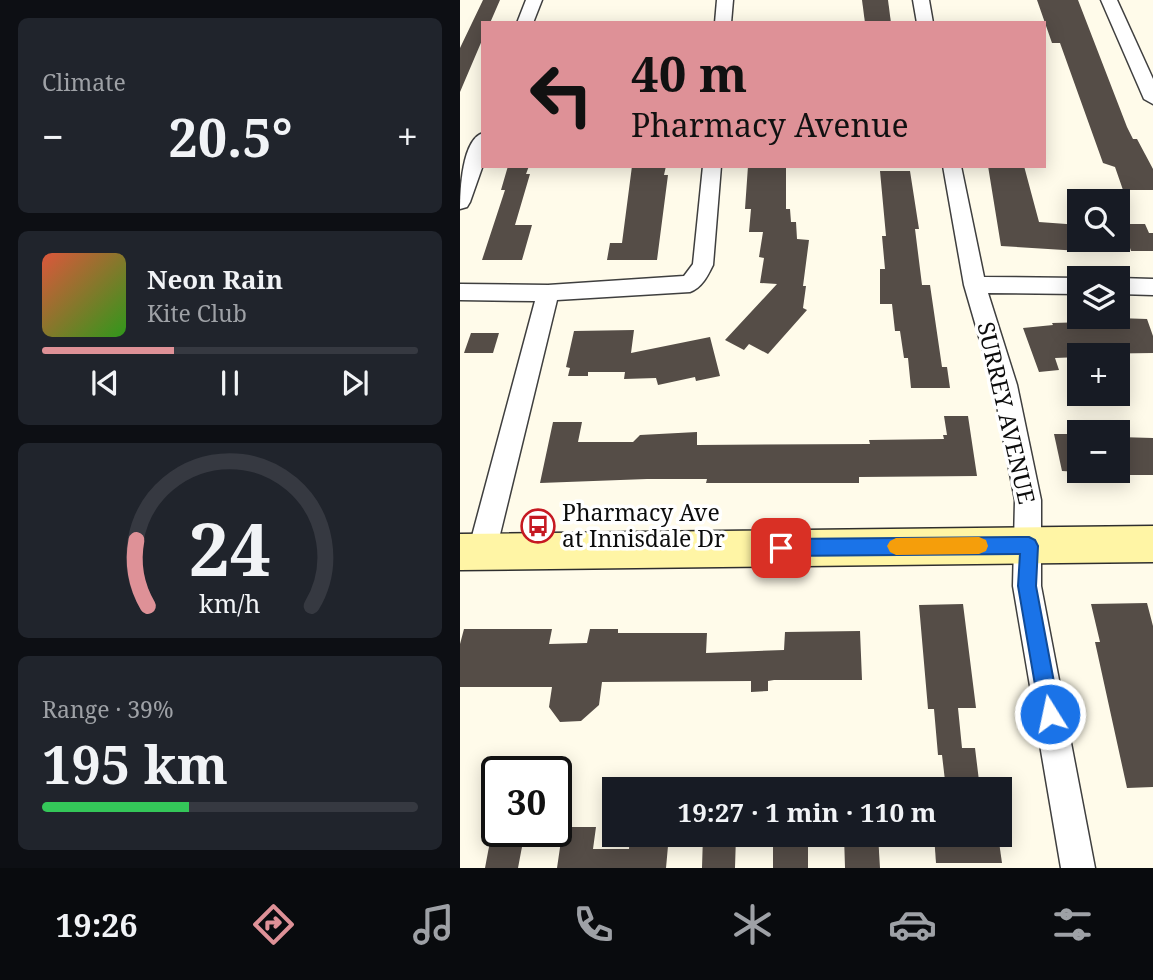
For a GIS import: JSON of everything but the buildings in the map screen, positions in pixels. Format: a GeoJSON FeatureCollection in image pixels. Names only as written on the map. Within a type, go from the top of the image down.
{"type":"FeatureCollection","features":[{"type":"Feature","properties":{"kind":"street"},"geometry":{"type":"LineString","coordinates":[[526,21],[534,0]]}},
{"type":"Feature","properties":{"kind":"street"},"geometry":{"type":"LineString","coordinates":[[723,21],[725,0]]}},
{"type":"Feature","properties":{"kind":"street"},"geometry":{"type":"LineString","coordinates":[[921,0],[925,21]]}},
{"type":"Feature","properties":{"kind":"street"},"geometry":{"type":"LineString","coordinates":[[1109,0],[1153,99]]}},
{"type":"Feature","properties":{"kind":"street"},"geometry":{"type":"LineString","coordinates":[[460,202],[481,144]]}},
{"type":"Feature","properties":{"kind":"street"},"geometry":{"type":"LineString","coordinates":[[460,292],[548,293],[690,284],[703,265],[712,168]]}},
{"type":"Feature","properties":{"kind":"street","name":"SURREY AVENUE"},"geometry":{"type":"LineString","coordinates":[[952,168],[975,285],[1010,411],[1028,499],[1027,586],[1078,868]]}},
{"type":"Feature","properties":{"kind":"street"},"geometry":{"type":"LineString","coordinates":[[975,285],[1067,286]]}},
{"type":"Feature","properties":{"kind":"street"},"geometry":{"type":"LineString","coordinates":[[1130,286],[1153,286]]}},
{"type":"Feature","properties":{"kind":"street"},"geometry":{"type":"LineString","coordinates":[[548,293],[471,551],[1153,544]]}},
{"type":"Feature","properties":{"kind":"slow traffic"},"geometry":{"type":"LineString","coordinates":[[896,546],[979,546]]}},
{"type":"Feature","properties":{"kind":"place","name":"Pharmacy Ave at Innisdale Dr"},"geometry":{"type":"Point","coordinates":[538,526]}},
{"type":"Feature","properties":{"kind":"route"},"geometry":{"type":"LineString","coordinates":[[781,548],[1029,546],[1027,586],[1050,714]]}}]}
